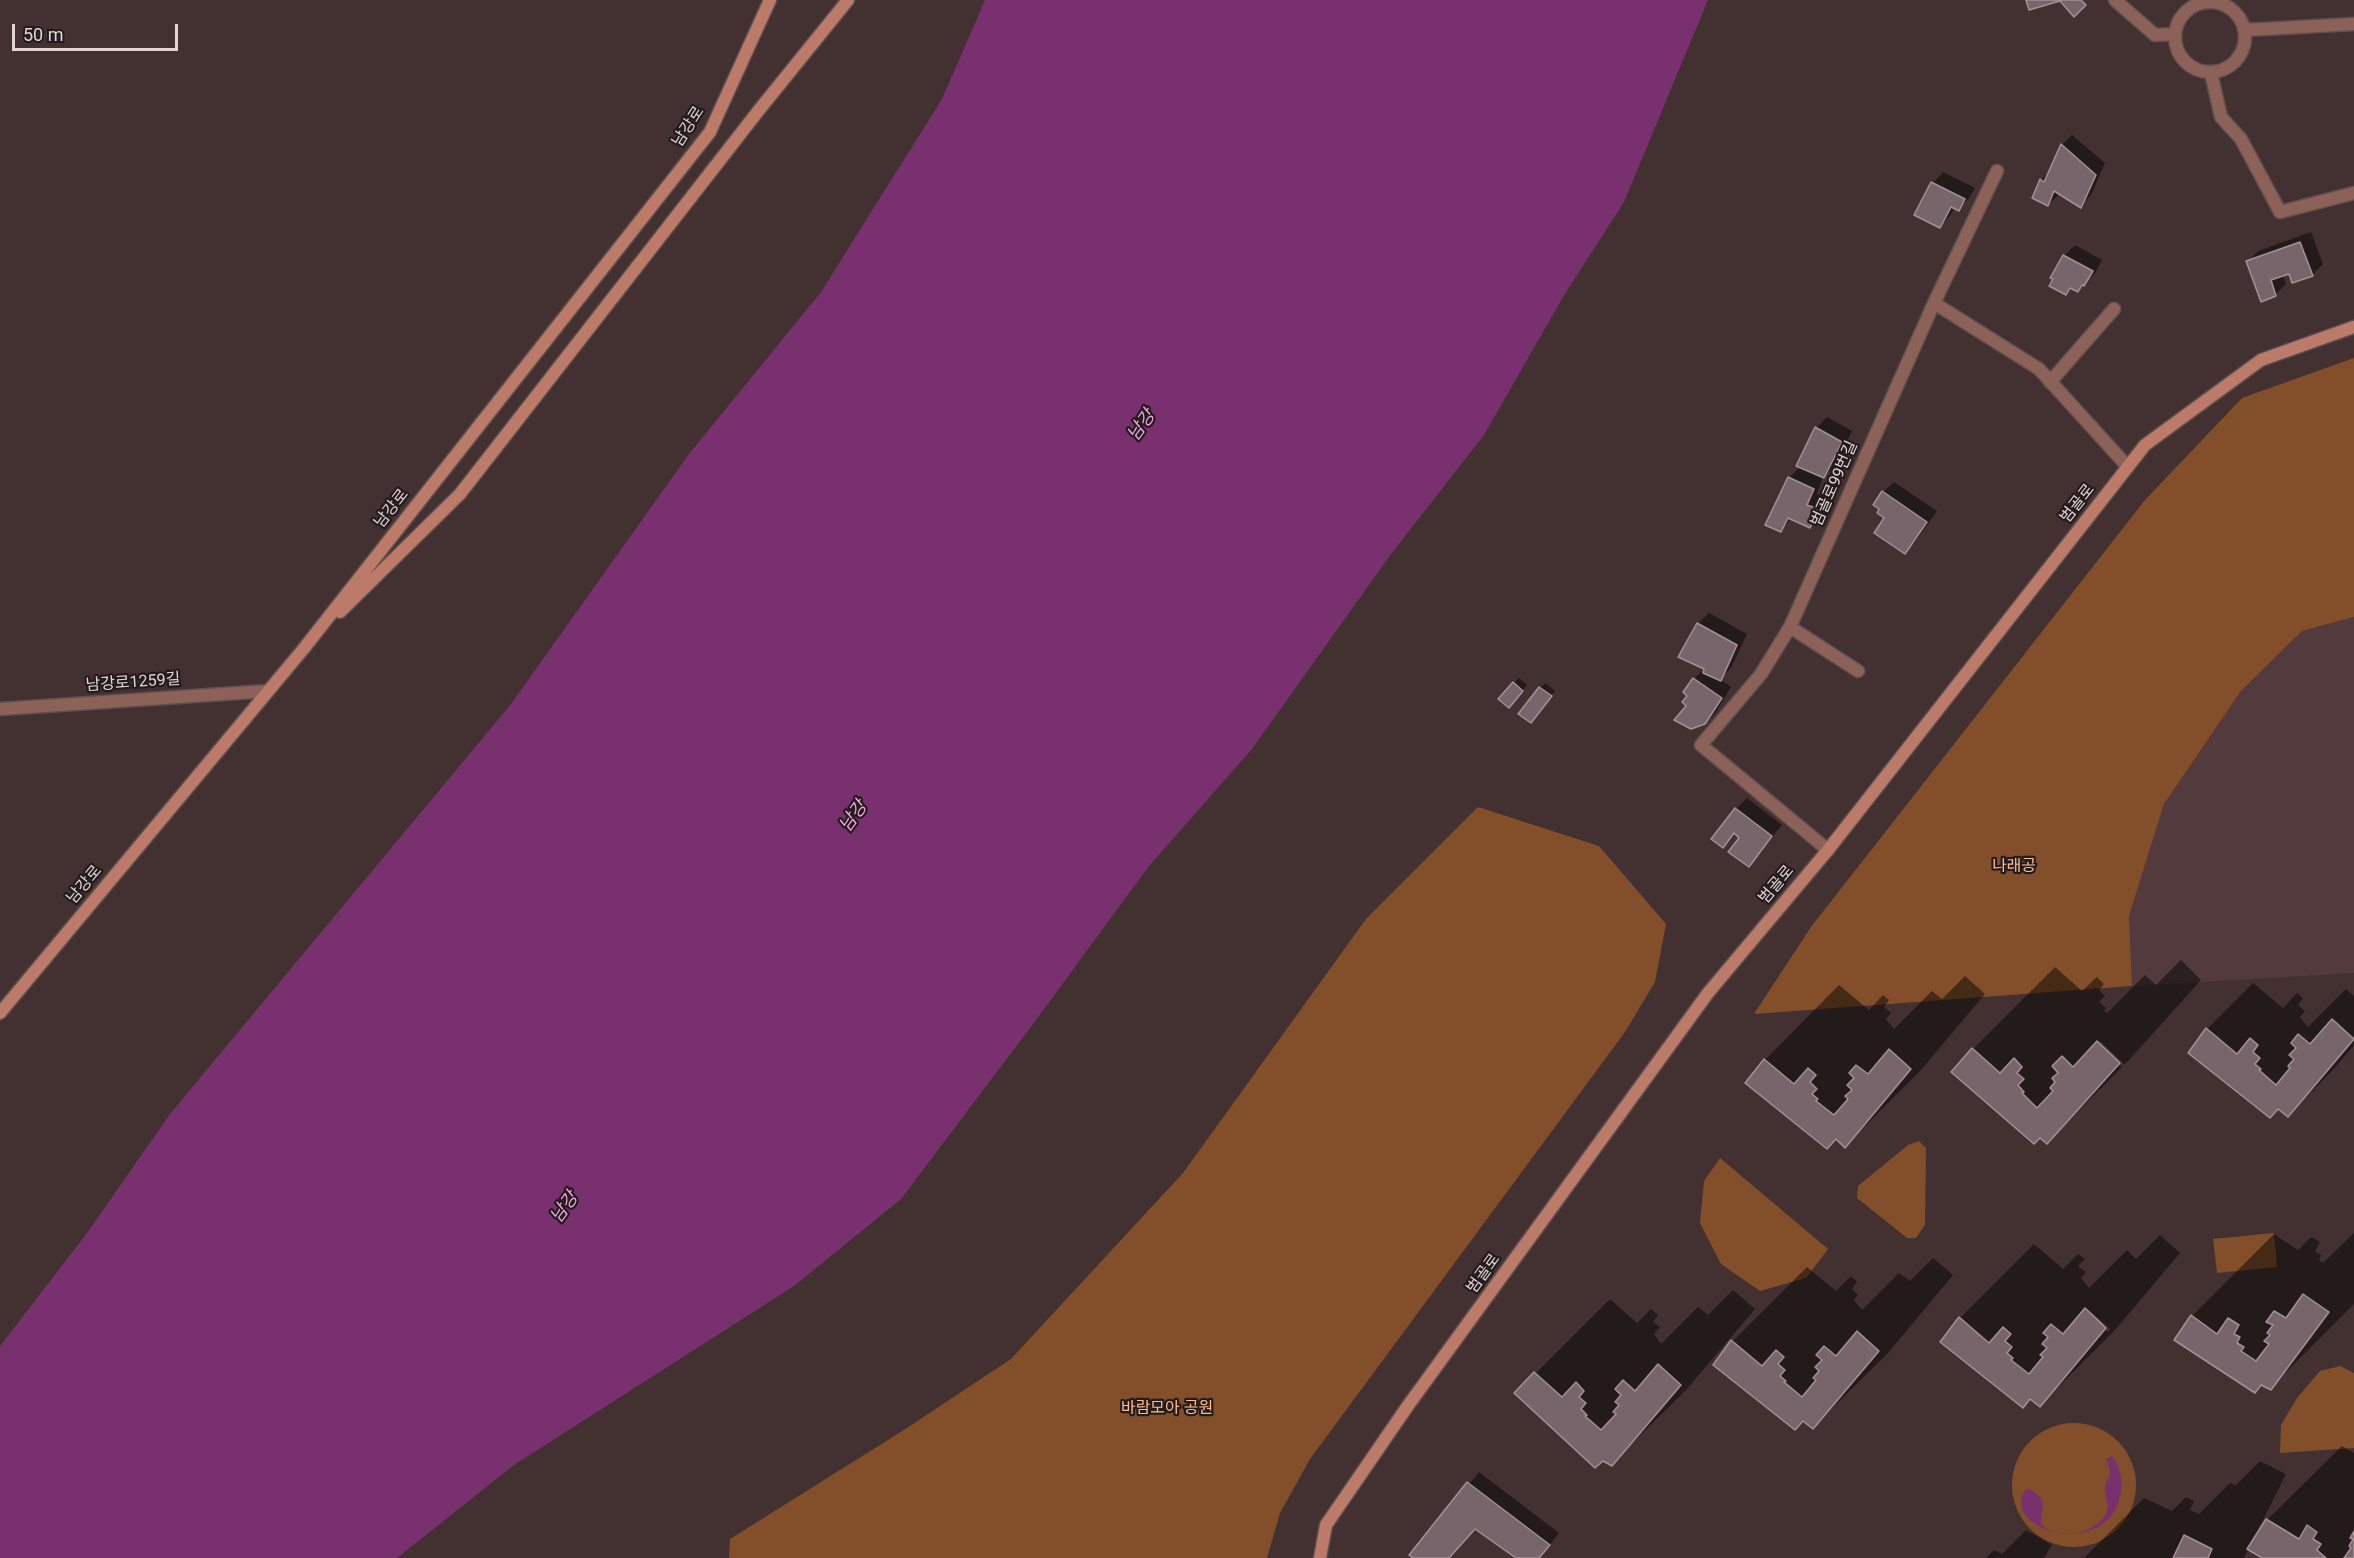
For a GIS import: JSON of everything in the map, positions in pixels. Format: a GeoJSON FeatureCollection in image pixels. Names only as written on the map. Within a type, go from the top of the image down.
{"type":"FeatureCollection","features":[{"type":"Feature","properties":{"kind":"street","name":"남강로"},"geometry":{"type":"LineString","coordinates":[[0,1013],[304,647],[710,132],[770,0]]}},
{"type":"Feature","properties":{"kind":"street"},"geometry":{"type":"LineString","coordinates":[[304,647],[460,494],[759,110],[848,0]]}},
{"type":"Feature","properties":{"kind":"street"},"geometry":{"type":"LineString","coordinates":[[2115,0],[2155,35],[2174,33]]}},
{"type":"Feature","properties":{"kind":"street"},"geometry":{"type":"LineString","coordinates":[[2202,2],[2224,4],[2234,11],[2245,30],[2245,42],[2241,54],[2234,63],[2223,70],[2211,73],[2188,66],[2180,57],[2175,46],[2174,33],[2177,23],[2192,6],[2202,2]]}},
{"type":"Feature","properties":{"kind":"street"},"geometry":{"type":"LineString","coordinates":[[2245,30],[2354,24]]}},
{"type":"Feature","properties":{"kind":"street"},"geometry":{"type":"LineString","coordinates":[[2211,73],[2222,117],[2241,139],[2280,212],[2354,193]]}},
{"type":"Feature","properties":{"kind":"street","name":"범골로99번길"},"geometry":{"type":"LineString","coordinates":[[1828,850],[1701,745],[1761,674],[1790,627],[1934,303],[1997,171]]}},
{"type":"Feature","properties":{"kind":"street"},"geometry":{"type":"LineString","coordinates":[[1934,303],[2039,369],[2128,467]]}},
{"type":"Feature","properties":{"kind":"street"},"geometry":{"type":"LineString","coordinates":[[2050,381],[2114,309]]}},
{"type":"Feature","properties":{"kind":"street","name":"범골로"},"geometry":{"type":"LineString","coordinates":[[1320,1558],[1326,1525],[1407,1407],[1708,993],[1828,850],[2145,445],[2261,360],[2354,327]]}},
{"type":"Feature","properties":{"kind":"street"},"geometry":{"type":"LineString","coordinates":[[1790,627],[1858,670]]}},
{"type":"Feature","properties":{"kind":"street","name":"남강로1259길"},"geometry":{"type":"LineString","coordinates":[[0,709],[268,691]]}},
{"type":"Feature","properties":{"kind":"shaded area"},"geometry":{"type":"Polygon","coordinates":[[[2354,617],[2354,973],[2132,986],[2129,916],[2164,804],[2241,691],[2302,631],[2354,617]]]}},
{"type":"Feature","properties":{"kind":"green space","name":"나래공"},"geometry":{"type":"Polygon","coordinates":[[[2354,358],[2354,617],[2302,631],[2241,691],[2164,804],[2129,916],[2132,986],[1754,1014],[1811,927],[2145,500],[2242,398],[2354,358]]]}},
{"type":"Feature","properties":{"kind":"green space","name":"바람모아 공원"},"geometry":{"type":"Polygon","coordinates":[[[1478,807],[1599,846],[1666,924],[1655,982],[1625,1032],[1310,1459],[1280,1513],[1267,1558],[729,1558],[730,1539],[907,1428],[1011,1359],[1183,1173],[1366,919],[1478,807]]]}},
{"type":"Feature","properties":{"kind":"green space"},"geometry":{"type":"Polygon","coordinates":[[[1919,1141],[1926,1148],[1925,1225],[1916,1238],[1907,1238],[1857,1198],[1858,1186],[1908,1145],[1919,1141]]]}},
{"type":"Feature","properties":{"kind":"green space"},"geometry":{"type":"Polygon","coordinates":[[[1720,1158],[1828,1249],[1806,1278],[1760,1291],[1721,1264],[1700,1223],[1704,1181],[1720,1158]]]}},
{"type":"Feature","properties":{"kind":"green space"},"geometry":{"type":"Polygon","coordinates":[[[2274,1233],[2277,1267],[2217,1273],[2213,1239],[2274,1233]]]}},
{"type":"Feature","properties":{"kind":"green space"},"geometry":{"type":"Polygon","coordinates":[[[2340,1366],[2354,1373],[2354,1448],[2280,1453],[2281,1425],[2297,1398],[2320,1371],[2340,1366]]]}},
{"type":"Feature","properties":{"kind":"green space"},"geometry":{"type":"Polygon","coordinates":[[[2074,1423],[2098,1427],[2118,1441],[2132,1461],[2136,1485],[2132,1509],[2118,1529],[2098,1543],[2074,1547],[2050,1543],[2030,1529],[2016,1509],[2012,1485],[2016,1461],[2030,1441],[2050,1427],[2074,1423]]]}},
{"type":"Feature","properties":{"kind":"water","name":"남강"},"geometry":{"type":"Polygon","coordinates":[[[985,0],[1708,0],[1624,202],[1563,297],[1484,435],[1391,554],[1252,749],[1149,866],[901,1199],[794,1286],[514,1465],[397,1558],[0,1558],[0,1346],[87,1233],[170,1114],[511,704],[689,454],[821,292],[942,99],[985,0]]]}},
{"type":"Feature","properties":{"kind":"water"},"geometry":{"type":"Polygon","coordinates":[[[2112,1456],[2119,1470],[2121,1485],[2120,1496],[2111,1515],[2097,1527],[2086,1531],[2101,1520],[2106,1513],[2108,1505],[2105,1488],[2110,1469],[2106,1459],[2112,1456]]]}},
{"type":"Feature","properties":{"kind":"water"},"geometry":{"type":"Polygon","coordinates":[[[2030,1489],[2042,1500],[2041,1524],[2050,1530],[2041,1528],[2028,1518],[2022,1505],[2025,1490],[2030,1489]]]}},
{"type":"Feature","properties":{"kind":"building"},"geometry":{"type":"Polygon","coordinates":[[[2026,0],[2081,0],[2086,5],[2074,17],[2060,1],[2029,10],[2026,0]]]}},
{"type":"Feature","properties":{"kind":"building"},"geometry":{"type":"Polygon","coordinates":[[[2061,144],[2096,175],[2081,208],[2054,191],[2048,206],[2032,198],[2040,179],[2044,182],[2061,144]]]}},
{"type":"Feature","properties":{"kind":"building"},"geometry":{"type":"Polygon","coordinates":[[[1931,182],[1965,199],[1959,211],[1951,207],[1940,228],[1914,215],[1931,182]]]}},
{"type":"Feature","properties":{"kind":"building"},"geometry":{"type":"Polygon","coordinates":[[[2300,242],[2313,276],[2292,283],[2289,274],[2271,280],[2276,296],[2261,302],[2246,261],[2300,242]]]}},
{"type":"Feature","properties":{"kind":"building"},"geometry":{"type":"Polygon","coordinates":[[[2063,255],[2093,271],[2078,292],[2070,288],[2066,295],[2049,286],[2053,279],[2050,278],[2063,255]]]}},
{"type":"Feature","properties":{"kind":"building"},"geometry":{"type":"Polygon","coordinates":[[[1815,427],[1842,442],[1824,478],[1796,466],[1815,427]]]}},
{"type":"Feature","properties":{"kind":"building"},"geometry":{"type":"Polygon","coordinates":[[[1788,477],[1814,489],[1807,505],[1819,509],[1810,528],[1788,518],[1781,532],[1765,525],[1788,477]]]}},
{"type":"Feature","properties":{"kind":"building"},"geometry":{"type":"Polygon","coordinates":[[[1882,491],[1927,522],[1905,554],[1874,533],[1884,518],[1877,513],[1879,509],[1873,505],[1882,491]]]}},
{"type":"Feature","properties":{"kind":"building"},"geometry":{"type":"Polygon","coordinates":[[[1697,623],[1737,645],[1721,681],[1703,673],[1704,669],[1678,657],[1697,623]]]}},
{"type":"Feature","properties":{"kind":"building"},"geometry":{"type":"Polygon","coordinates":[[[1693,678],[1722,698],[1705,724],[1691,729],[1674,720],[1686,706],[1682,702],[1687,696],[1683,692],[1693,678]]]}},
{"type":"Feature","properties":{"kind":"building"},"geometry":{"type":"Polygon","coordinates":[[[1513,682],[1523,691],[1509,708],[1498,699],[1513,682]]]}},
{"type":"Feature","properties":{"kind":"building"},"geometry":{"type":"Polygon","coordinates":[[[1539,687],[1552,696],[1531,723],[1518,714],[1539,687]]]}},
{"type":"Feature","properties":{"kind":"building"},"geometry":{"type":"Polygon","coordinates":[[[1735,808],[1772,836],[1749,867],[1728,852],[1739,838],[1734,833],[1723,848],[1711,839],[1735,808]]]}},
{"type":"Feature","properties":{"kind":"building"},"geometry":{"type":"Polygon","coordinates":[[[2332,1019],[2354,1039],[2288,1117],[2278,1109],[2270,1118],[2188,1053],[2206,1028],[2237,1054],[2250,1038],[2258,1045],[2253,1052],[2260,1058],[2255,1064],[2276,1085],[2290,1068],[2288,1066],[2294,1059],[2289,1055],[2296,1048],[2291,1043],[2298,1034],[2310,1044],[2332,1019]]]}},
{"type":"Feature","properties":{"kind":"building"},"geometry":{"type":"Polygon","coordinates":[[[2097,1041],[2120,1063],[2047,1144],[2040,1138],[2034,1144],[1951,1072],[1972,1048],[2000,1073],[2014,1058],[2022,1067],[2017,1073],[2024,1079],[2018,1085],[2024,1092],[2022,1093],[2037,1108],[2053,1091],[2050,1088],[2055,1082],[2052,1078],[2058,1073],[2052,1066],[2062,1056],[2073,1067],[2097,1041]]]}},
{"type":"Feature","properties":{"kind":"building"},"geometry":{"type":"Polygon","coordinates":[[[1889,1049],[1911,1069],[1845,1148],[1836,1139],[1827,1149],[1745,1083],[1764,1059],[1794,1084],[1808,1068],[1816,1075],[1810,1082],[1817,1089],[1812,1094],[1818,1099],[1816,1101],[1834,1115],[1848,1099],[1845,1096],[1852,1090],[1847,1085],[1854,1078],[1849,1073],[1856,1065],[1868,1074],[1889,1049]]]}},
{"type":"Feature","properties":{"kind":"building"},"geometry":{"type":"Polygon","coordinates":[[[2303,1294],[2329,1312],[2271,1390],[2261,1385],[2255,1393],[2174,1340],[2191,1315],[2217,1334],[2228,1318],[2239,1325],[2234,1334],[2240,1337],[2237,1343],[2244,1347],[2241,1351],[2256,1361],[2269,1344],[2264,1341],[2270,1335],[2267,1333],[2273,1325],[2266,1322],[2274,1311],[2286,1318],[2303,1294]]]}},
{"type":"Feature","properties":{"kind":"building"},"geometry":{"type":"Polygon","coordinates":[[[2085,1308],[2106,1328],[2040,1407],[2030,1399],[2023,1408],[1940,1342],[1959,1317],[1989,1343],[2003,1327],[2011,1334],[2005,1341],[2012,1347],[2007,1353],[2013,1358],[2011,1360],[2029,1374],[2043,1357],[2040,1355],[2047,1348],[2042,1344],[2048,1337],[2043,1333],[2051,1324],[2063,1334],[2085,1308]]]}},
{"type":"Feature","properties":{"kind":"building"},"geometry":{"type":"Polygon","coordinates":[[[1857,1331],[1879,1351],[1813,1429],[1803,1421],[1795,1430],[1713,1365],[1731,1340],[1762,1366],[1776,1350],[1784,1357],[1778,1364],[1785,1370],[1780,1376],[1802,1397],[1816,1380],[1813,1378],[1819,1371],[1815,1367],[1822,1360],[1816,1355],[1824,1346],[1836,1356],[1857,1331]]]}},
{"type":"Feature","properties":{"kind":"building"},"geometry":{"type":"Polygon","coordinates":[[[1658,1364],[1681,1385],[1612,1466],[1603,1461],[1595,1468],[1514,1393],[1534,1372],[1562,1397],[1576,1382],[1584,1391],[1579,1397],[1586,1403],[1581,1409],[1587,1415],[1585,1416],[1601,1430],[1616,1414],[1613,1412],[1619,1405],[1615,1402],[1621,1395],[1615,1389],[1623,1380],[1635,1391],[1658,1364]]]}},
{"type":"Feature","properties":{"kind":"building"},"geometry":{"type":"Polygon","coordinates":[[[1467,1482],[1550,1545],[1539,1558],[1516,1558],[1475,1529],[1449,1558],[1413,1558],[1409,1555],[1467,1482]]]}},
{"type":"Feature","properties":{"kind":"building"},"geometry":{"type":"Polygon","coordinates":[[[2266,1519],[2299,1539],[2307,1525],[2317,1532],[2313,1539],[2321,1544],[2317,1550],[2326,1558],[2262,1558],[2247,1549],[2266,1519]]]}},
{"type":"Feature","properties":{"kind":"building"},"geometry":{"type":"Polygon","coordinates":[[[2354,1531],[2354,1558],[2344,1558],[2351,1548],[2349,1546],[2353,1539],[2350,1538],[2354,1531]]]}},
{"type":"Feature","properties":{"kind":"building"},"geometry":{"type":"Polygon","coordinates":[[[2184,1535],[2212,1549],[2208,1558],[2173,1558],[2184,1535]]]}}]}
